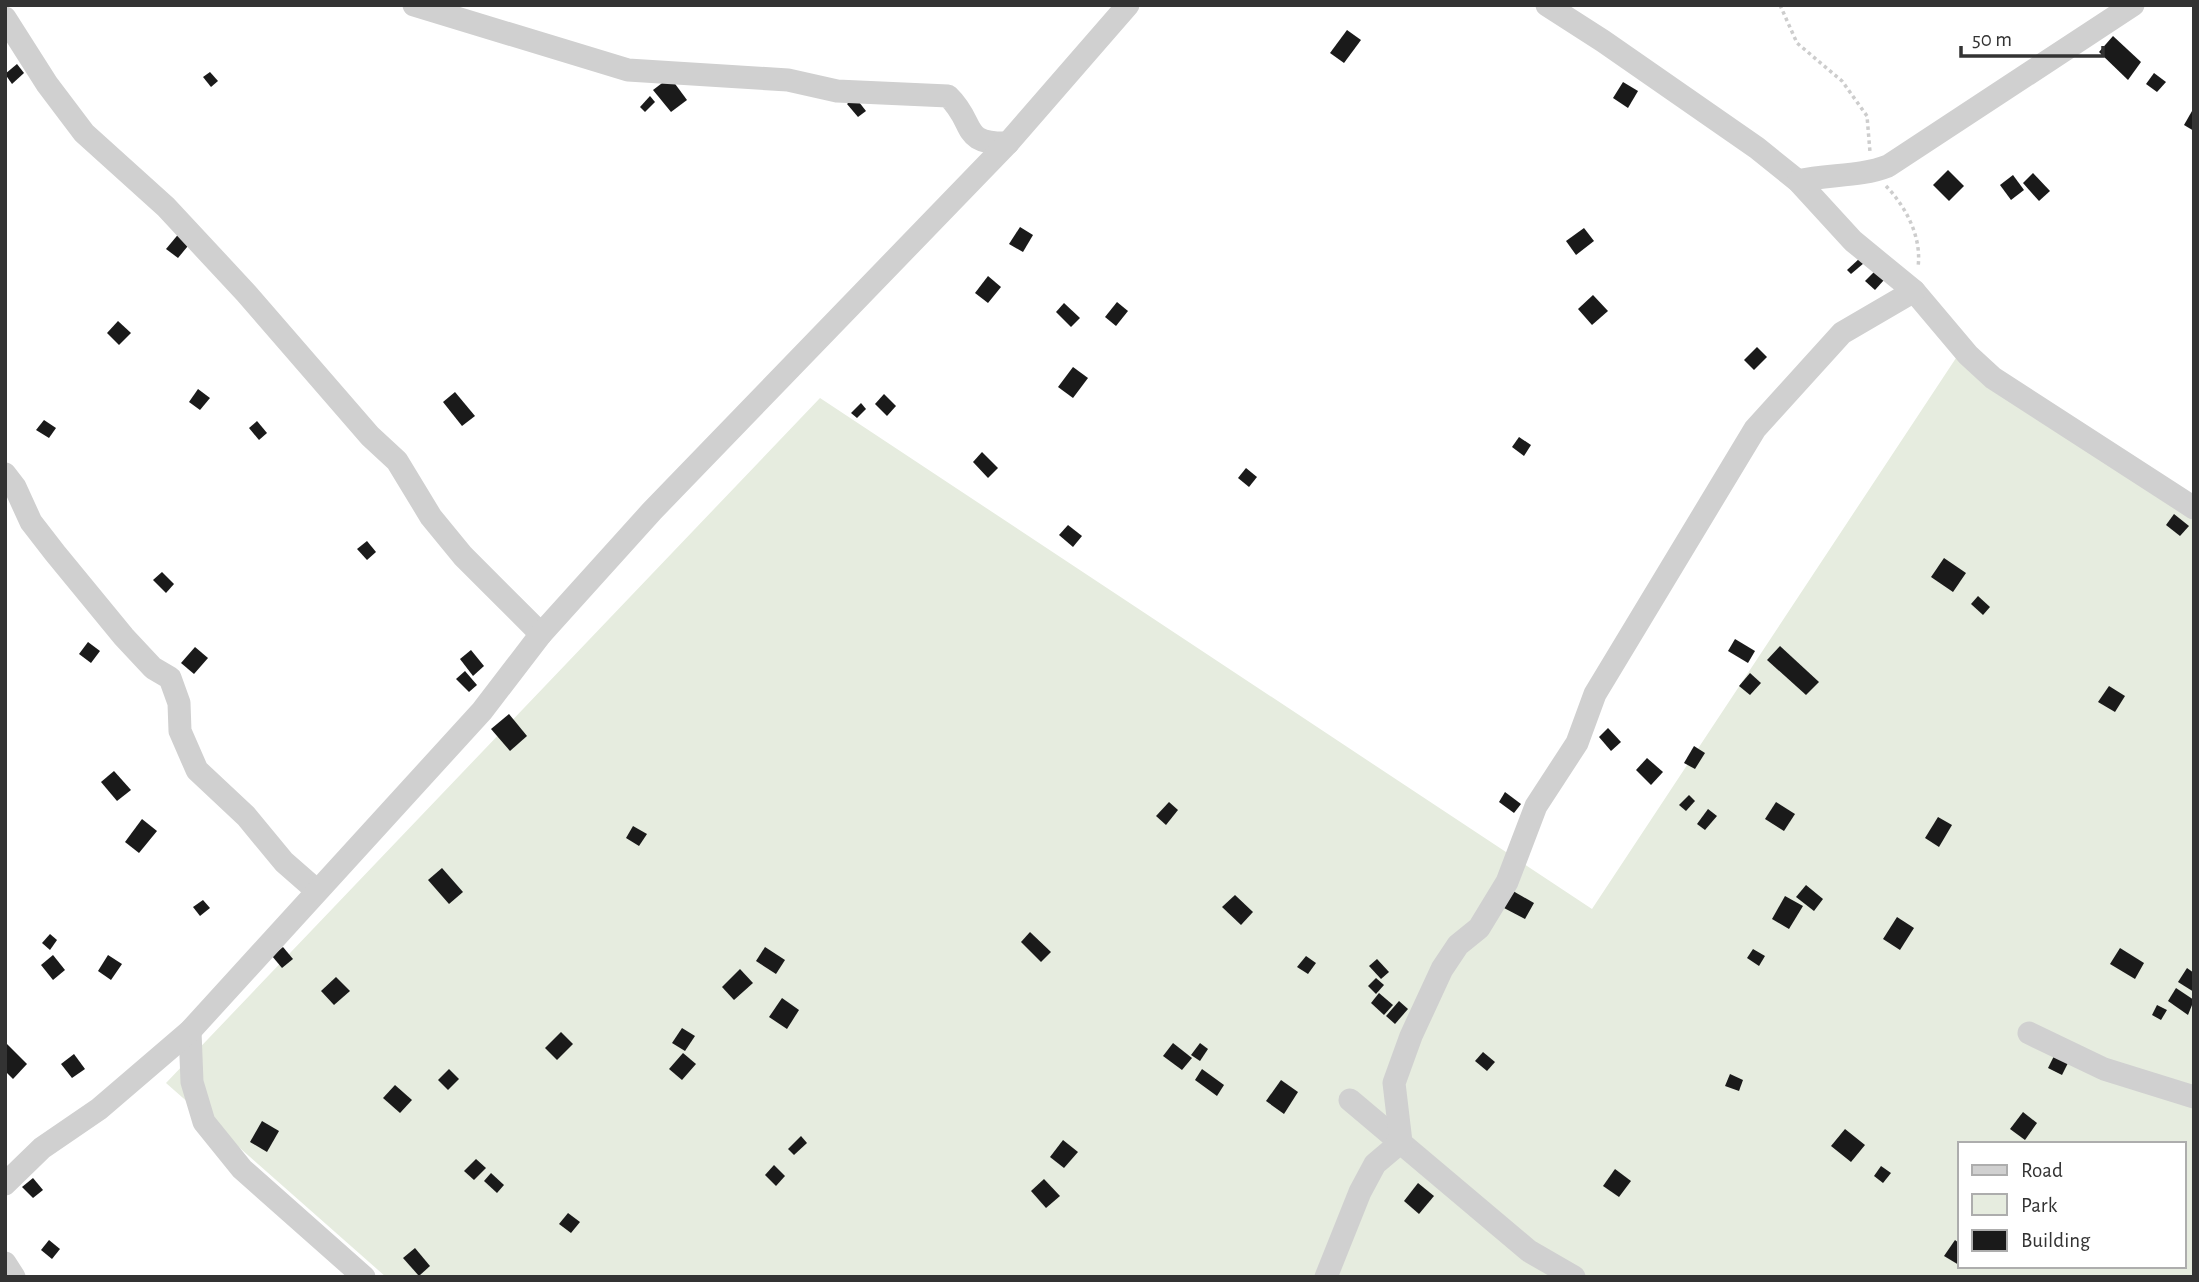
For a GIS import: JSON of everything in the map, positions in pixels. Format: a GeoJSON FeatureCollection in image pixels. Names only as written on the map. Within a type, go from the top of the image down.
{"type":"FeatureCollection","features":[{"type":"Feature","properties":{"kind":"street"},"geometry":{"type":"LineString","coordinates":[[414,5],[628,70],[788,80],[837,91],[948,96],[957,105],[976,139],[984,143],[1008,143]]}},
{"type":"Feature","properties":{"kind":"street"},"geometry":{"type":"LineString","coordinates":[[5,1184],[42,1147],[99,1109],[190,1031],[482,711],[541,634],[652,511],[1008,143],[1128,5]]}},
{"type":"Feature","properties":{"kind":"street"},"geometry":{"type":"LineString","coordinates":[[1547,5],[1669,87],[1798,181],[1853,241],[1914,291],[1968,355],[1993,378],[2194,508]]}},
{"type":"Feature","properties":{"kind":"street"},"geometry":{"type":"LineString","coordinates":[[1798,181],[1827,174],[1872,172],[1888,166],[2133,5]]}},
{"type":"Feature","properties":{"kind":"street"},"geometry":{"type":"LineString","coordinates":[[5,18],[47,84],[84,133],[166,207],[246,293],[370,436],[397,461],[431,517],[463,556],[541,634]]}},
{"type":"Feature","properties":{"kind":"street"},"geometry":{"type":"LineString","coordinates":[[1401,1142],[1394,1083],[1411,1036],[1442,969],[1458,945],[1479,928],[1507,883],[1536,806],[1577,743],[1595,694],[1755,429],[1842,333],[1914,291]]}},
{"type":"Feature","properties":{"kind":"street"},"geometry":{"type":"LineString","coordinates":[[5,474],[15,487],[31,522],[55,553],[134,648],[153,668],[170,678],[179,703],[180,731],[197,770],[246,816],[284,862],[316,890]]}},
{"type":"Feature","properties":{"kind":"street"},"geometry":{"type":"LineString","coordinates":[[190,1031],[192,1082],[204,1122],[242,1169],[364,1277]]}},
{"type":"Feature","properties":{"kind":"street"},"geometry":{"type":"LineString","coordinates":[[2029,1033],[2104,1069],[2194,1097]]}},
{"type":"Feature","properties":{"kind":"street"},"geometry":{"type":"LineString","coordinates":[[1350,1100],[1529,1251],[1574,1277]]}},
{"type":"Feature","properties":{"kind":"street"},"geometry":{"type":"LineString","coordinates":[[1326,1277],[1360,1192],[1375,1164],[1401,1142]]}},
{"type":"Feature","properties":{"kind":"street"},"geometry":{"type":"LineString","coordinates":[[5,1262],[14,1277]]}},
{"type":"Feature","properties":{"kind":"path"},"geometry":{"type":"LineString","coordinates":[[1780,5],[1797,43],[1842,81],[1867,116],[1872,172],[1912,220],[1919,258],[1914,291]]}},
{"type":"Feature","properties":{"kind":"green space"},"geometry":{"type":"Polygon","coordinates":[[[1958,355],[2194,521],[2194,1277],[386,1277],[166,1083],[820,398],[1592,909],[1958,355]]]}},
{"type":"Feature","properties":{"kind":"building"},"geometry":{"type":"Polygon","coordinates":[[[1347,30],[1361,40],[1344,63],[1330,53],[1347,30]]]}},
{"type":"Feature","properties":{"kind":"building"},"geometry":{"type":"Polygon","coordinates":[[[2113,36],[2141,62],[2128,80],[2099,52],[2113,36]]]}},
{"type":"Feature","properties":{"kind":"building"},"geometry":{"type":"Polygon","coordinates":[[[17,64],[24,73],[12,84],[5,74],[17,64]]]}},
{"type":"Feature","properties":{"kind":"building"},"geometry":{"type":"Polygon","coordinates":[[[210,72],[218,81],[211,87],[203,77],[210,72]]]}},
{"type":"Feature","properties":{"kind":"building"},"geometry":{"type":"Polygon","coordinates":[[[2154,73],[2166,82],[2157,92],[2146,84],[2154,73]]]}},
{"type":"Feature","properties":{"kind":"building"},"geometry":{"type":"Polygon","coordinates":[[[670,77],[687,100],[671,112],[653,90],[670,77]]]}},
{"type":"Feature","properties":{"kind":"building"},"geometry":{"type":"Polygon","coordinates":[[[1623,82],[1638,91],[1628,108],[1613,98],[1623,82]]]}},
{"type":"Feature","properties":{"kind":"building"},"geometry":{"type":"Polygon","coordinates":[[[650,96],[655,102],[645,112],[640,107],[650,96]]]}},
{"type":"Feature","properties":{"kind":"building"},"geometry":{"type":"Polygon","coordinates":[[[855,97],[866,111],[858,117],[847,104],[855,97]]]}},
{"type":"Feature","properties":{"kind":"building"},"geometry":{"type":"Polygon","coordinates":[[[2192,111],[2194,112],[2194,131],[2184,125],[2192,111]]]}},
{"type":"Feature","properties":{"kind":"building"},"geometry":{"type":"Polygon","coordinates":[[[1948,170],[1964,186],[1949,201],[1933,185],[1948,170]]]}},
{"type":"Feature","properties":{"kind":"building"},"geometry":{"type":"Polygon","coordinates":[[[2033,173],[2050,191],[2039,201],[2023,183],[2033,173]]]}},
{"type":"Feature","properties":{"kind":"building"},"geometry":{"type":"Polygon","coordinates":[[[2013,175],[2024,190],[2011,200],[2000,185],[2013,175]]]}},
{"type":"Feature","properties":{"kind":"building"},"geometry":{"type":"Polygon","coordinates":[[[1020,227],[1033,235],[1023,252],[1009,244],[1020,227]]]}},
{"type":"Feature","properties":{"kind":"building"},"geometry":{"type":"Polygon","coordinates":[[[1584,228],[1594,241],[1576,255],[1566,241],[1584,228]]]}},
{"type":"Feature","properties":{"kind":"building"},"geometry":{"type":"Polygon","coordinates":[[[181,231],[192,241],[178,258],[166,249],[181,231]]]}},
{"type":"Feature","properties":{"kind":"building"},"geometry":{"type":"Polygon","coordinates":[[[1860,258],[1864,263],[1851,274],[1847,270],[1860,258]]]}},
{"type":"Feature","properties":{"kind":"building"},"geometry":{"type":"Polygon","coordinates":[[[1875,271],[1884,280],[1875,290],[1865,281],[1875,271]]]}},
{"type":"Feature","properties":{"kind":"building"},"geometry":{"type":"Polygon","coordinates":[[[988,276],[1001,287],[988,303],[975,293],[988,276]]]}},
{"type":"Feature","properties":{"kind":"building"},"geometry":{"type":"Polygon","coordinates":[[[1593,295],[1608,311],[1592,325],[1578,309],[1593,295]]]}},
{"type":"Feature","properties":{"kind":"building"},"geometry":{"type":"Polygon","coordinates":[[[1117,302],[1128,311],[1116,326],[1105,317],[1117,302]]]}},
{"type":"Feature","properties":{"kind":"building"},"geometry":{"type":"Polygon","coordinates":[[[1064,303],[1080,318],[1071,327],[1056,312],[1064,303]]]}},
{"type":"Feature","properties":{"kind":"building"},"geometry":{"type":"Polygon","coordinates":[[[118,321],[131,333],[119,345],[107,333],[118,321]]]}},
{"type":"Feature","properties":{"kind":"building"},"geometry":{"type":"Polygon","coordinates":[[[1757,347],[1767,357],[1754,370],[1744,360],[1757,347]]]}},
{"type":"Feature","properties":{"kind":"building"},"geometry":{"type":"Polygon","coordinates":[[[1073,367],[1088,378],[1073,398],[1058,387],[1073,367]]]}},
{"type":"Feature","properties":{"kind":"building"},"geometry":{"type":"Polygon","coordinates":[[[198,389],[210,398],[200,410],[189,402],[198,389]]]}},
{"type":"Feature","properties":{"kind":"building"},"geometry":{"type":"Polygon","coordinates":[[[455,392],[475,416],[462,426],[443,402],[455,392]]]}},
{"type":"Feature","properties":{"kind":"building"},"geometry":{"type":"Polygon","coordinates":[[[884,394],[896,406],[887,416],[875,404],[884,394]]]}},
{"type":"Feature","properties":{"kind":"building"},"geometry":{"type":"Polygon","coordinates":[[[861,403],[866,409],[857,418],[851,413],[861,403]]]}},
{"type":"Feature","properties":{"kind":"building"},"geometry":{"type":"Polygon","coordinates":[[[44,420],[56,428],[49,438],[36,430],[44,420]]]}},
{"type":"Feature","properties":{"kind":"building"},"geometry":{"type":"Polygon","coordinates":[[[257,421],[267,433],[259,440],[249,428],[257,421]]]}},
{"type":"Feature","properties":{"kind":"building"},"geometry":{"type":"Polygon","coordinates":[[[1519,437],[1531,445],[1524,456],[1512,447],[1519,437]]]}},
{"type":"Feature","properties":{"kind":"building"},"geometry":{"type":"Polygon","coordinates":[[[982,452],[998,468],[988,478],[973,462],[982,452]]]}},
{"type":"Feature","properties":{"kind":"building"},"geometry":{"type":"Polygon","coordinates":[[[1246,468],[1257,477],[1249,487],[1238,478],[1246,468]]]}},
{"type":"Feature","properties":{"kind":"building"},"geometry":{"type":"Polygon","coordinates":[[[2174,514],[2189,526],[2180,536],[2166,525],[2174,514]]]}},
{"type":"Feature","properties":{"kind":"building"},"geometry":{"type":"Polygon","coordinates":[[[1068,525],[1082,536],[1073,547],[1059,535],[1068,525]]]}},
{"type":"Feature","properties":{"kind":"building"},"geometry":{"type":"Polygon","coordinates":[[[367,541],[376,552],[367,560],[357,549],[367,541]]]}},
{"type":"Feature","properties":{"kind":"building"},"geometry":{"type":"Polygon","coordinates":[[[1944,558],[1966,573],[1953,592],[1931,577],[1944,558]]]}},
{"type":"Feature","properties":{"kind":"building"},"geometry":{"type":"Polygon","coordinates":[[[162,572],[174,584],[166,593],[153,580],[162,572]]]}},
{"type":"Feature","properties":{"kind":"building"},"geometry":{"type":"Polygon","coordinates":[[[1978,596],[1990,607],[1983,615],[1971,604],[1978,596]]]}},
{"type":"Feature","properties":{"kind":"building"},"geometry":{"type":"Polygon","coordinates":[[[1735,639],[1755,651],[1748,663],[1728,651],[1735,639]]]}},
{"type":"Feature","properties":{"kind":"building"},"geometry":{"type":"Polygon","coordinates":[[[88,642],[100,651],[91,663],[79,654],[88,642]]]}},
{"type":"Feature","properties":{"kind":"building"},"geometry":{"type":"Polygon","coordinates":[[[1780,646],[1819,682],[1806,695],[1767,660],[1780,646]]]}},
{"type":"Feature","properties":{"kind":"building"},"geometry":{"type":"Polygon","coordinates":[[[195,647],[208,658],[194,674],[181,663],[195,647]]]}},
{"type":"Feature","properties":{"kind":"building"},"geometry":{"type":"Polygon","coordinates":[[[471,650],[484,666],[473,676],[460,659],[471,650]]]}},
{"type":"Feature","properties":{"kind":"building"},"geometry":{"type":"Polygon","coordinates":[[[465,671],[477,685],[469,692],[456,679],[465,671]]]}},
{"type":"Feature","properties":{"kind":"building"},"geometry":{"type":"Polygon","coordinates":[[[1750,673],[1761,683],[1750,695],[1739,686],[1750,673]]]}},
{"type":"Feature","properties":{"kind":"building"},"geometry":{"type":"Polygon","coordinates":[[[2109,686],[2125,696],[2115,712],[2098,702],[2109,686]]]}},
{"type":"Feature","properties":{"kind":"building"},"geometry":{"type":"Polygon","coordinates":[[[509,714],[527,736],[510,751],[491,729],[509,714]]]}},
{"type":"Feature","properties":{"kind":"building"},"geometry":{"type":"Polygon","coordinates":[[[1608,728],[1621,742],[1611,751],[1599,737],[1608,728]]]}},
{"type":"Feature","properties":{"kind":"building"},"geometry":{"type":"Polygon","coordinates":[[[1694,746],[1705,753],[1695,769],[1684,763],[1694,746]]]}},
{"type":"Feature","properties":{"kind":"building"},"geometry":{"type":"Polygon","coordinates":[[[1647,758],[1663,772],[1651,785],[1636,770],[1647,758]]]}},
{"type":"Feature","properties":{"kind":"building"},"geometry":{"type":"Polygon","coordinates":[[[114,771],[131,790],[117,801],[101,782],[114,771]]]}},
{"type":"Feature","properties":{"kind":"building"},"geometry":{"type":"Polygon","coordinates":[[[1505,792],[1521,804],[1514,813],[1499,802],[1505,792]]]}},
{"type":"Feature","properties":{"kind":"building"},"geometry":{"type":"Polygon","coordinates":[[[1689,795],[1695,801],[1686,811],[1679,805],[1689,795]]]}},
{"type":"Feature","properties":{"kind":"building"},"geometry":{"type":"Polygon","coordinates":[[[1169,802],[1178,810],[1166,825],[1156,816],[1169,802]]]}},
{"type":"Feature","properties":{"kind":"building"},"geometry":{"type":"Polygon","coordinates":[[[1776,802],[1795,814],[1784,831],[1765,819],[1776,802]]]}},
{"type":"Feature","properties":{"kind":"building"},"geometry":{"type":"Polygon","coordinates":[[[1708,809],[1717,816],[1705,830],[1697,824],[1708,809]]]}},
{"type":"Feature","properties":{"kind":"building"},"geometry":{"type":"Polygon","coordinates":[[[1938,817],[1952,825],[1939,847],[1925,838],[1938,817]]]}},
{"type":"Feature","properties":{"kind":"building"},"geometry":{"type":"Polygon","coordinates":[[[142,819],[157,831],[139,853],[125,842],[142,819]]]}},
{"type":"Feature","properties":{"kind":"building"},"geometry":{"type":"Polygon","coordinates":[[[633,826],[647,834],[639,846],[626,838],[633,826]]]}},
{"type":"Feature","properties":{"kind":"building"},"geometry":{"type":"Polygon","coordinates":[[[442,868],[463,892],[449,904],[428,880],[442,868]]]}},
{"type":"Feature","properties":{"kind":"building"},"geometry":{"type":"Polygon","coordinates":[[[1806,885],[1823,899],[1814,911],[1796,897],[1806,885]]]}},
{"type":"Feature","properties":{"kind":"building"},"geometry":{"type":"Polygon","coordinates":[[[1513,891],[1534,903],[1525,919],[1504,908],[1513,891]]]}},
{"type":"Feature","properties":{"kind":"building"},"geometry":{"type":"Polygon","coordinates":[[[1235,895],[1253,912],[1241,925],[1222,907],[1235,895]]]}},
{"type":"Feature","properties":{"kind":"building"},"geometry":{"type":"Polygon","coordinates":[[[1785,896],[1803,906],[1789,929],[1772,919],[1785,896]]]}},
{"type":"Feature","properties":{"kind":"building"},"geometry":{"type":"Polygon","coordinates":[[[203,900],[210,908],[200,916],[193,907],[203,900]]]}},
{"type":"Feature","properties":{"kind":"building"},"geometry":{"type":"Polygon","coordinates":[[[1897,917],[1914,928],[1900,950],[1883,939],[1897,917]]]}},
{"type":"Feature","properties":{"kind":"building"},"geometry":{"type":"Polygon","coordinates":[[[1030,932],[1051,952],[1041,962],[1021,942],[1030,932]]]}},
{"type":"Feature","properties":{"kind":"building"},"geometry":{"type":"Polygon","coordinates":[[[50,934],[57,940],[50,950],[42,943],[50,934]]]}},
{"type":"Feature","properties":{"kind":"building"},"geometry":{"type":"Polygon","coordinates":[[[283,947],[293,959],[282,968],[272,956],[283,947]]]}},
{"type":"Feature","properties":{"kind":"building"},"geometry":{"type":"Polygon","coordinates":[[[765,947],[785,960],[776,974],[756,961],[765,947]]]}},
{"type":"Feature","properties":{"kind":"building"},"geometry":{"type":"Polygon","coordinates":[[[2120,948],[2144,963],[2135,979],[2110,964],[2120,948]]]}},
{"type":"Feature","properties":{"kind":"building"},"geometry":{"type":"Polygon","coordinates":[[[1753,949],[1765,956],[1759,966],[1747,958],[1753,949]]]}},
{"type":"Feature","properties":{"kind":"building"},"geometry":{"type":"Polygon","coordinates":[[[53,955],[65,970],[53,980],[41,965],[53,955]]]}},
{"type":"Feature","properties":{"kind":"building"},"geometry":{"type":"Polygon","coordinates":[[[108,955],[122,964],[111,980],[98,971],[108,955]]]}},
{"type":"Feature","properties":{"kind":"building"},"geometry":{"type":"Polygon","coordinates":[[[1306,956],[1316,963],[1308,974],[1297,967],[1306,956]]]}},
{"type":"Feature","properties":{"kind":"building"},"geometry":{"type":"Polygon","coordinates":[[[1377,959],[1389,972],[1381,979],[1369,966],[1377,959]]]}},
{"type":"Feature","properties":{"kind":"building"},"geometry":{"type":"Polygon","coordinates":[[[2187,968],[2194,973],[2194,992],[2178,982],[2187,968]]]}},
{"type":"Feature","properties":{"kind":"building"},"geometry":{"type":"Polygon","coordinates":[[[740,969],[753,983],[734,1000],[722,987],[740,969]]]}},
{"type":"Feature","properties":{"kind":"building"},"geometry":{"type":"Polygon","coordinates":[[[336,977],[350,991],[334,1005],[321,991],[336,977]]]}},
{"type":"Feature","properties":{"kind":"building"},"geometry":{"type":"Polygon","coordinates":[[[1376,978],[1384,985],[1376,994],[1368,986],[1376,978]]]}},
{"type":"Feature","properties":{"kind":"building"},"geometry":{"type":"Polygon","coordinates":[[[2176,988],[2194,1000],[2188,1015],[2168,1001],[2176,988]]]}},
{"type":"Feature","properties":{"kind":"building"},"geometry":{"type":"Polygon","coordinates":[[[1379,993],[1393,1005],[1384,1015],[1371,1003],[1379,993]]]}},
{"type":"Feature","properties":{"kind":"building"},"geometry":{"type":"Polygon","coordinates":[[[782,998],[799,1010],[787,1029],[769,1017],[782,998]]]}},
{"type":"Feature","properties":{"kind":"building"},"geometry":{"type":"Polygon","coordinates":[[[1399,1001],[1408,1009],[1395,1024],[1386,1016],[1399,1001]]]}},
{"type":"Feature","properties":{"kind":"building"},"geometry":{"type":"Polygon","coordinates":[[[2157,1005],[2167,1010],[2161,1020],[2152,1015],[2157,1005]]]}},
{"type":"Feature","properties":{"kind":"building"},"geometry":{"type":"Polygon","coordinates":[[[682,1028],[695,1036],[685,1051],[672,1043],[682,1028]]]}},
{"type":"Feature","properties":{"kind":"building"},"geometry":{"type":"Polygon","coordinates":[[[561,1032],[573,1044],[557,1060],[545,1048],[561,1032]]]}},
{"type":"Feature","properties":{"kind":"building"},"geometry":{"type":"Polygon","coordinates":[[[5,1042],[27,1064],[13,1079],[5,1071],[5,1042]]]}},
{"type":"Feature","properties":{"kind":"building"},"geometry":{"type":"Polygon","coordinates":[[[1173,1043],[1192,1058],[1182,1070],[1163,1056],[1173,1043]]]}},
{"type":"Feature","properties":{"kind":"building"},"geometry":{"type":"Polygon","coordinates":[[[1200,1043],[1208,1049],[1200,1061],[1191,1055],[1200,1043]]]}},
{"type":"Feature","properties":{"kind":"building"},"geometry":{"type":"Polygon","coordinates":[[[1483,1052],[1495,1062],[1487,1071],[1475,1061],[1483,1052]]]}},
{"type":"Feature","properties":{"kind":"building"},"geometry":{"type":"Polygon","coordinates":[[[2056,1052],[2070,1059],[2062,1075],[2048,1068],[2056,1052]]]}},
{"type":"Feature","properties":{"kind":"building"},"geometry":{"type":"Polygon","coordinates":[[[683,1053],[696,1064],[682,1080],[669,1069],[683,1053]]]}},
{"type":"Feature","properties":{"kind":"building"},"geometry":{"type":"Polygon","coordinates":[[[74,1054],[85,1069],[72,1078],[61,1064],[74,1054]]]}},
{"type":"Feature","properties":{"kind":"building"},"geometry":{"type":"Polygon","coordinates":[[[449,1069],[459,1079],[448,1090],[438,1080],[449,1069]]]}},
{"type":"Feature","properties":{"kind":"building"},"geometry":{"type":"Polygon","coordinates":[[[1202,1069],[1224,1085],[1217,1096],[1195,1080],[1202,1069]]]}},
{"type":"Feature","properties":{"kind":"building"},"geometry":{"type":"Polygon","coordinates":[[[1730,1074],[1743,1080],[1739,1091],[1725,1086],[1730,1074]]]}},
{"type":"Feature","properties":{"kind":"building"},"geometry":{"type":"Polygon","coordinates":[[[1281,1080],[1298,1092],[1284,1114],[1266,1101],[1281,1080]]]}},
{"type":"Feature","properties":{"kind":"building"},"geometry":{"type":"Polygon","coordinates":[[[395,1085],[412,1100],[400,1113],[383,1098],[395,1085]]]}},
{"type":"Feature","properties":{"kind":"building"},"geometry":{"type":"Polygon","coordinates":[[[2023,1112],[2037,1123],[2025,1140],[2010,1129],[2023,1112]]]}},
{"type":"Feature","properties":{"kind":"building"},"geometry":{"type":"Polygon","coordinates":[[[262,1121],[279,1131],[267,1152],[250,1142],[262,1121]]]}},
{"type":"Feature","properties":{"kind":"building"},"geometry":{"type":"Polygon","coordinates":[[[1845,1129],[1865,1145],[1851,1162],[1831,1146],[1845,1129]]]}},
{"type":"Feature","properties":{"kind":"building"},"geometry":{"type":"Polygon","coordinates":[[[801,1136],[807,1143],[794,1155],[788,1149],[801,1136]]]}},
{"type":"Feature","properties":{"kind":"building"},"geometry":{"type":"Polygon","coordinates":[[[1063,1140],[1078,1152],[1064,1168],[1050,1157],[1063,1140]]]}},
{"type":"Feature","properties":{"kind":"building"},"geometry":{"type":"Polygon","coordinates":[[[476,1159],[486,1168],[474,1180],[464,1171],[476,1159]]]}},
{"type":"Feature","properties":{"kind":"building"},"geometry":{"type":"Polygon","coordinates":[[[774,1165],[785,1176],[776,1186],[765,1175],[774,1165]]]}},
{"type":"Feature","properties":{"kind":"building"},"geometry":{"type":"Polygon","coordinates":[[[1881,1166],[1891,1173],[1883,1183],[1874,1176],[1881,1166]]]}},
{"type":"Feature","properties":{"kind":"building"},"geometry":{"type":"Polygon","coordinates":[[[1615,1169],[1631,1181],[1619,1197],[1603,1186],[1615,1169]]]}},
{"type":"Feature","properties":{"kind":"building"},"geometry":{"type":"Polygon","coordinates":[[[491,1173],[504,1185],[497,1193],[484,1181],[491,1173]]]}},
{"type":"Feature","properties":{"kind":"building"},"geometry":{"type":"Polygon","coordinates":[[[33,1178],[43,1190],[33,1198],[22,1187],[33,1178]]]}},
{"type":"Feature","properties":{"kind":"building"},"geometry":{"type":"Polygon","coordinates":[[[1044,1179],[1060,1196],[1046,1208],[1031,1191],[1044,1179]]]}},
{"type":"Feature","properties":{"kind":"building"},"geometry":{"type":"Polygon","coordinates":[[[1418,1183],[1434,1196],[1419,1214],[1404,1201],[1418,1183]]]}},
{"type":"Feature","properties":{"kind":"building"},"geometry":{"type":"Polygon","coordinates":[[[568,1213],[580,1222],[571,1233],[559,1224],[568,1213]]]}},
{"type":"Feature","properties":{"kind":"building"},"geometry":{"type":"Polygon","coordinates":[[[49,1240],[60,1249],[52,1259],[41,1250],[49,1240]]]}},
{"type":"Feature","properties":{"kind":"building"},"geometry":{"type":"Polygon","coordinates":[[[1955,1240],[1958,1242],[1958,1264],[1944,1256],[1955,1240]]]}},
{"type":"Feature","properties":{"kind":"building"},"geometry":{"type":"Polygon","coordinates":[[[415,1248],[430,1266],[419,1276],[403,1258],[415,1248]]]}}]}
